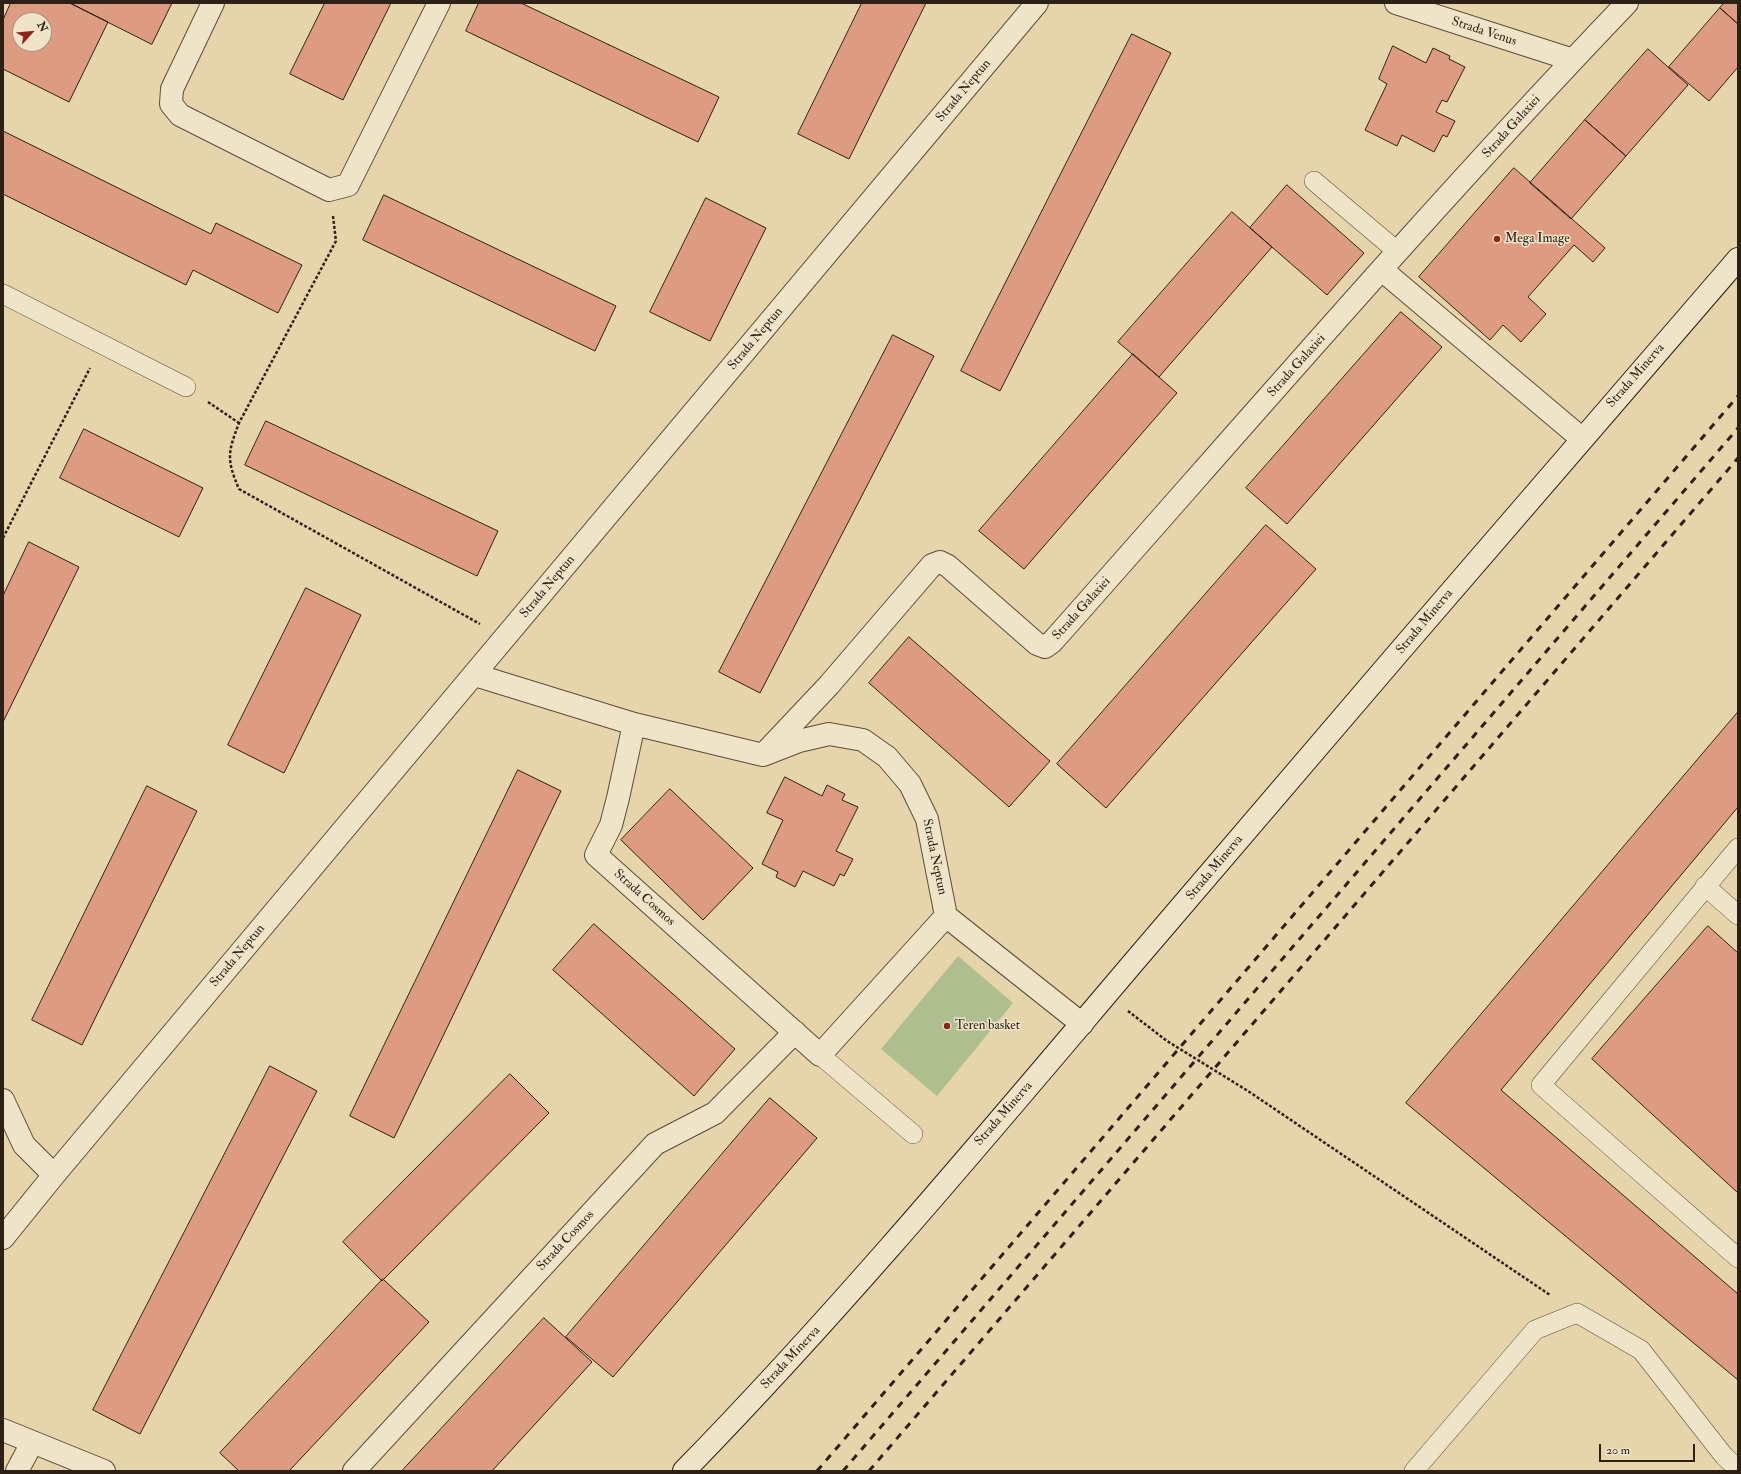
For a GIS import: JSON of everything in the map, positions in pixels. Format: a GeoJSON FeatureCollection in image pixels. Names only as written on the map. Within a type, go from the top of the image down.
{"type":"FeatureCollection","features":[{"type":"Feature","properties":{"kind":"street"},"geometry":{"type":"LineString","coordinates":[[214,3],[172,89],[171,104],[180,115],[329,190],[348,185],[439,3]]}},
{"type":"Feature","properties":{"kind":"street","name":"Strada Neptun"},"geometry":{"type":"LineString","coordinates":[[3,1238],[54,1175],[475,675],[1037,3]]}},
{"type":"Feature","properties":{"kind":"street","name":"Strada Venus"},"geometry":{"type":"LineString","coordinates":[[1396,3],[1573,60]]}},
{"type":"Feature","properties":{"kind":"street","name":"Strada Galaxiei"},"geometry":{"type":"LineString","coordinates":[[763,755],[829,685],[932,565],[940,562],[948,566],[1037,644],[1045,647],[1052,642],[1398,252],[1627,3]]}},
{"type":"Feature","properties":{"kind":"street","name":"Strada Minerva"},"geometry":{"type":"LineString","coordinates":[[684,1471],[824,1324],[1107,995],[1581,438],[1738,259]]}},
{"type":"Feature","properties":{"kind":"street"},"geometry":{"type":"LineString","coordinates":[[1382,270],[1581,438]]}},
{"type":"Feature","properties":{"kind":"street"},"geometry":{"type":"LineString","coordinates":[[475,675],[634,724],[763,755]]}},
{"type":"Feature","properties":{"kind":"street","name":"Strada Cosmos"},"geometry":{"type":"LineString","coordinates":[[634,724],[611,824],[596,855],[820,1055]]}},
{"type":"Feature","properties":{"kind":"street","name":"Strada Neptun"},"geometry":{"type":"LineString","coordinates":[[763,755],[799,741],[829,734],[863,740],[887,757],[910,784],[927,819],[946,916]]}},
{"type":"Feature","properties":{"kind":"street"},"geometry":{"type":"LineString","coordinates":[[820,1055],[946,916],[1082,1024]]}},
{"type":"Feature","properties":{"kind":"street","name":"Strada Cosmos"},"geometry":{"type":"LineString","coordinates":[[354,1471],[656,1144],[715,1114],[795,1032]]}},
{"type":"Feature","properties":{"kind":"street"},"geometry":{"type":"LineString","coordinates":[[3,1100],[24,1145],[54,1175]]}},
{"type":"Feature","properties":{"kind":"street"},"geometry":{"type":"LineString","coordinates":[[3,1430],[104,1471]]}},
{"type":"Feature","properties":{"kind":"street"},"geometry":{"type":"LineString","coordinates":[[17,1471],[32,1443]]}},
{"type":"Feature","properties":{"kind":"lane"},"geometry":{"type":"LineString","coordinates":[[1314,181],[1398,252]]}},
{"type":"Feature","properties":{"kind":"lane"},"geometry":{"type":"LineString","coordinates":[[3,294],[186,387]]}},
{"type":"Feature","properties":{"kind":"lane"},"geometry":{"type":"LineString","coordinates":[[1738,848],[1541,1085],[1738,1258]]}},
{"type":"Feature","properties":{"kind":"lane"},"geometry":{"type":"LineString","coordinates":[[1705,886],[1738,915]]}},
{"type":"Feature","properties":{"kind":"lane"},"geometry":{"type":"LineString","coordinates":[[820,1055],[913,1134]]}},
{"type":"Feature","properties":{"kind":"lane"},"geometry":{"type":"LineString","coordinates":[[1414,1471],[1534,1330],[1577,1313],[1641,1350],[1724,1456],[1738,1469]]}},
{"type":"Feature","properties":{"kind":"path"},"geometry":{"type":"LineString","coordinates":[[329,190],[336,241],[239,423],[230,446],[230,469],[239,489],[505,638]]}},
{"type":"Feature","properties":{"kind":"path"},"geometry":{"type":"LineString","coordinates":[[3,538],[102,345]]}},
{"type":"Feature","properties":{"kind":"path"},"geometry":{"type":"LineString","coordinates":[[186,387],[239,423]]}},
{"type":"Feature","properties":{"kind":"path"},"geometry":{"type":"LineString","coordinates":[[1107,995],[1167,1041],[1248,1091],[1577,1313]]}},
{"type":"Feature","properties":{"kind":"green space","name":"Teren basket"},"geometry":{"type":"Polygon","coordinates":[[[958,956],[1013,1003],[937,1096],[881,1049],[958,956]]]}},
{"type":"Feature","properties":{"kind":"building"},"geometry":{"type":"Polygon","coordinates":[[[11,3],[70,3],[108,22],[69,102],[3,69],[3,20],[11,3]]]}},
{"type":"Feature","properties":{"kind":"building"},"geometry":{"type":"Polygon","coordinates":[[[70,3],[172,3],[152,44],[70,3]]]}},
{"type":"Feature","properties":{"kind":"building"},"geometry":{"type":"Polygon","coordinates":[[[325,3],[391,3],[343,100],[290,74],[325,3]]]}},
{"type":"Feature","properties":{"kind":"building"},"geometry":{"type":"Polygon","coordinates":[[[479,3],[521,3],[719,97],[698,142],[466,31],[479,3]]]}},
{"type":"Feature","properties":{"kind":"building"},"geometry":{"type":"Polygon","coordinates":[[[862,3],[926,3],[849,159],[798,134],[862,3]]]}},
{"type":"Feature","properties":{"kind":"building"},"geometry":{"type":"Polygon","coordinates":[[[1724,3],[1738,3],[1738,24],[1720,8],[1724,3]]]}},
{"type":"Feature","properties":{"kind":"building"},"geometry":{"type":"Polygon","coordinates":[[[1720,8],[1738,24],[1738,67],[1709,101],[1669,67],[1720,8]]]}},
{"type":"Feature","properties":{"kind":"building"},"geometry":{"type":"Polygon","coordinates":[[[1132,34],[1171,53],[1000,391],[961,371],[1132,34]]]}},
{"type":"Feature","properties":{"kind":"building"},"geometry":{"type":"Polygon","coordinates":[[[1393,46],[1426,63],[1433,48],[1450,56],[1449,59],[1465,67],[1447,102],[1442,100],[1436,112],[1455,121],[1447,137],[1443,135],[1434,152],[1402,135],[1397,146],[1365,130],[1387,84],[1379,79],[1393,46]]]}},
{"type":"Feature","properties":{"kind":"building"},"geometry":{"type":"Polygon","coordinates":[[[1648,49],[1688,85],[1626,156],[1585,120],[1648,49]]]}},
{"type":"Feature","properties":{"kind":"building"},"geometry":{"type":"Polygon","coordinates":[[[1585,120],[1626,156],[1571,219],[1530,183],[1585,120]]]}},
{"type":"Feature","properties":{"kind":"building"},"geometry":{"type":"Polygon","coordinates":[[[3,131],[211,234],[216,223],[302,265],[278,313],[193,270],[186,285],[3,194],[3,131]]]}},
{"type":"Feature","properties":{"kind":"building"},"geometry":{"type":"Polygon","coordinates":[[[1514,168],[1605,248],[1593,262],[1574,245],[1528,297],[1546,314],[1521,342],[1503,325],[1490,340],[1419,277],[1514,168]]]}},
{"type":"Feature","properties":{"kind":"building"},"geometry":{"type":"Polygon","coordinates":[[[1287,185],[1364,253],[1327,295],[1250,228],[1287,185]]]}},
{"type":"Feature","properties":{"kind":"building"},"geometry":{"type":"Polygon","coordinates":[[[384,195],[616,306],[595,351],[363,240],[384,195]]]}},
{"type":"Feature","properties":{"kind":"building"},"geometry":{"type":"Polygon","coordinates":[[[706,198],[766,228],[710,341],[650,312],[706,198]]]}},
{"type":"Feature","properties":{"kind":"building"},"geometry":{"type":"Polygon","coordinates":[[[1232,212],[1272,247],[1159,377],[1118,342],[1232,212]]]}},
{"type":"Feature","properties":{"kind":"building"},"geometry":{"type":"Polygon","coordinates":[[[1401,312],[1442,347],[1287,524],[1246,488],[1401,312]]]}},
{"type":"Feature","properties":{"kind":"building"},"geometry":{"type":"Polygon","coordinates":[[[893,335],[934,356],[760,693],[719,672],[893,335]]]}},
{"type":"Feature","properties":{"kind":"building"},"geometry":{"type":"Polygon","coordinates":[[[1133,354],[1177,393],[1024,569],[979,531],[1133,354]]]}},
{"type":"Feature","properties":{"kind":"building"},"geometry":{"type":"Polygon","coordinates":[[[266,421],[498,531],[477,576],[245,465],[266,421]]]}},
{"type":"Feature","properties":{"kind":"building"},"geometry":{"type":"Polygon","coordinates":[[[84,429],[203,488],[179,537],[60,478],[84,429]]]}},
{"type":"Feature","properties":{"kind":"building"},"geometry":{"type":"Polygon","coordinates":[[[1266,525],[1316,569],[1106,808],[1057,764],[1266,525]]]}},
{"type":"Feature","properties":{"kind":"building"},"geometry":{"type":"Polygon","coordinates":[[[29,542],[79,567],[3,722],[3,596],[29,542]]]}},
{"type":"Feature","properties":{"kind":"building"},"geometry":{"type":"Polygon","coordinates":[[[306,588],[361,615],[284,773],[228,745],[306,588]]]}},
{"type":"Feature","properties":{"kind":"building"},"geometry":{"type":"Polygon","coordinates":[[[909,637],[1050,761],[1009,807],[869,683],[909,637]]]}},
{"type":"Feature","properties":{"kind":"building"},"geometry":{"type":"Polygon","coordinates":[[[1738,712],[1738,807],[1501,1090],[1738,1294],[1738,1380],[1406,1103],[1738,712]]]}},
{"type":"Feature","properties":{"kind":"building"},"geometry":{"type":"Polygon","coordinates":[[[518,770],[561,791],[394,1138],[350,1116],[518,770]]]}},
{"type":"Feature","properties":{"kind":"building"},"geometry":{"type":"Polygon","coordinates":[[[785,777],[822,796],[827,785],[845,794],[842,800],[858,807],[836,851],[853,859],[844,876],[840,874],[834,886],[803,871],[795,887],[776,877],[778,872],[762,864],[783,820],[767,813],[785,777]]]}},
{"type":"Feature","properties":{"kind":"building"},"geometry":{"type":"Polygon","coordinates":[[[147,786],[197,811],[82,1045],[32,1020],[147,786]]]}},
{"type":"Feature","properties":{"kind":"building"},"geometry":{"type":"Polygon","coordinates":[[[670,789],[753,868],[703,920],[621,840],[670,789]]]}},
{"type":"Feature","properties":{"kind":"building"},"geometry":{"type":"Polygon","coordinates":[[[594,924],[735,1049],[694,1096],[553,970],[594,924]]]}},
{"type":"Feature","properties":{"kind":"building"},"geometry":{"type":"Polygon","coordinates":[[[1708,926],[1738,953],[1738,1193],[1592,1059],[1708,926]]]}},
{"type":"Feature","properties":{"kind":"building"},"geometry":{"type":"Polygon","coordinates":[[[270,1066],[317,1091],[140,1434],[93,1410],[270,1066]]]}},
{"type":"Feature","properties":{"kind":"building"},"geometry":{"type":"Polygon","coordinates":[[[510,1074],[549,1113],[382,1281],[343,1242],[510,1074]]]}},
{"type":"Feature","properties":{"kind":"building"},"geometry":{"type":"Polygon","coordinates":[[[770,1098],[817,1138],[613,1377],[566,1337],[770,1098]]]}},
{"type":"Feature","properties":{"kind":"building"},"geometry":{"type":"Polygon","coordinates":[[[383,1279],[429,1322],[289,1471],[239,1471],[220,1453],[383,1279]]]}},
{"type":"Feature","properties":{"kind":"building"},"geometry":{"type":"Polygon","coordinates":[[[544,1318],[592,1362],[492,1471],[402,1471],[544,1318]]]}},
{"type":"Feature","properties":{"kind":"railway"},"geometry":{"type":"LineString","coordinates":[[817,1471],[1738,396]]}},
{"type":"Feature","properties":{"kind":"railway"},"geometry":{"type":"LineString","coordinates":[[843,1471],[1738,428]]}},
{"type":"Feature","properties":{"kind":"railway"},"geometry":{"type":"LineString","coordinates":[[869,1471],[1738,458]]}},
{"type":"Feature","properties":{"kind":"place","name":"Mega Image"},"geometry":{"type":"Point","coordinates":[1497,239]}},
{"type":"Feature","properties":{"kind":"place","name":"Teren basket"},"geometry":{"type":"Point","coordinates":[947,1026]}}]}
